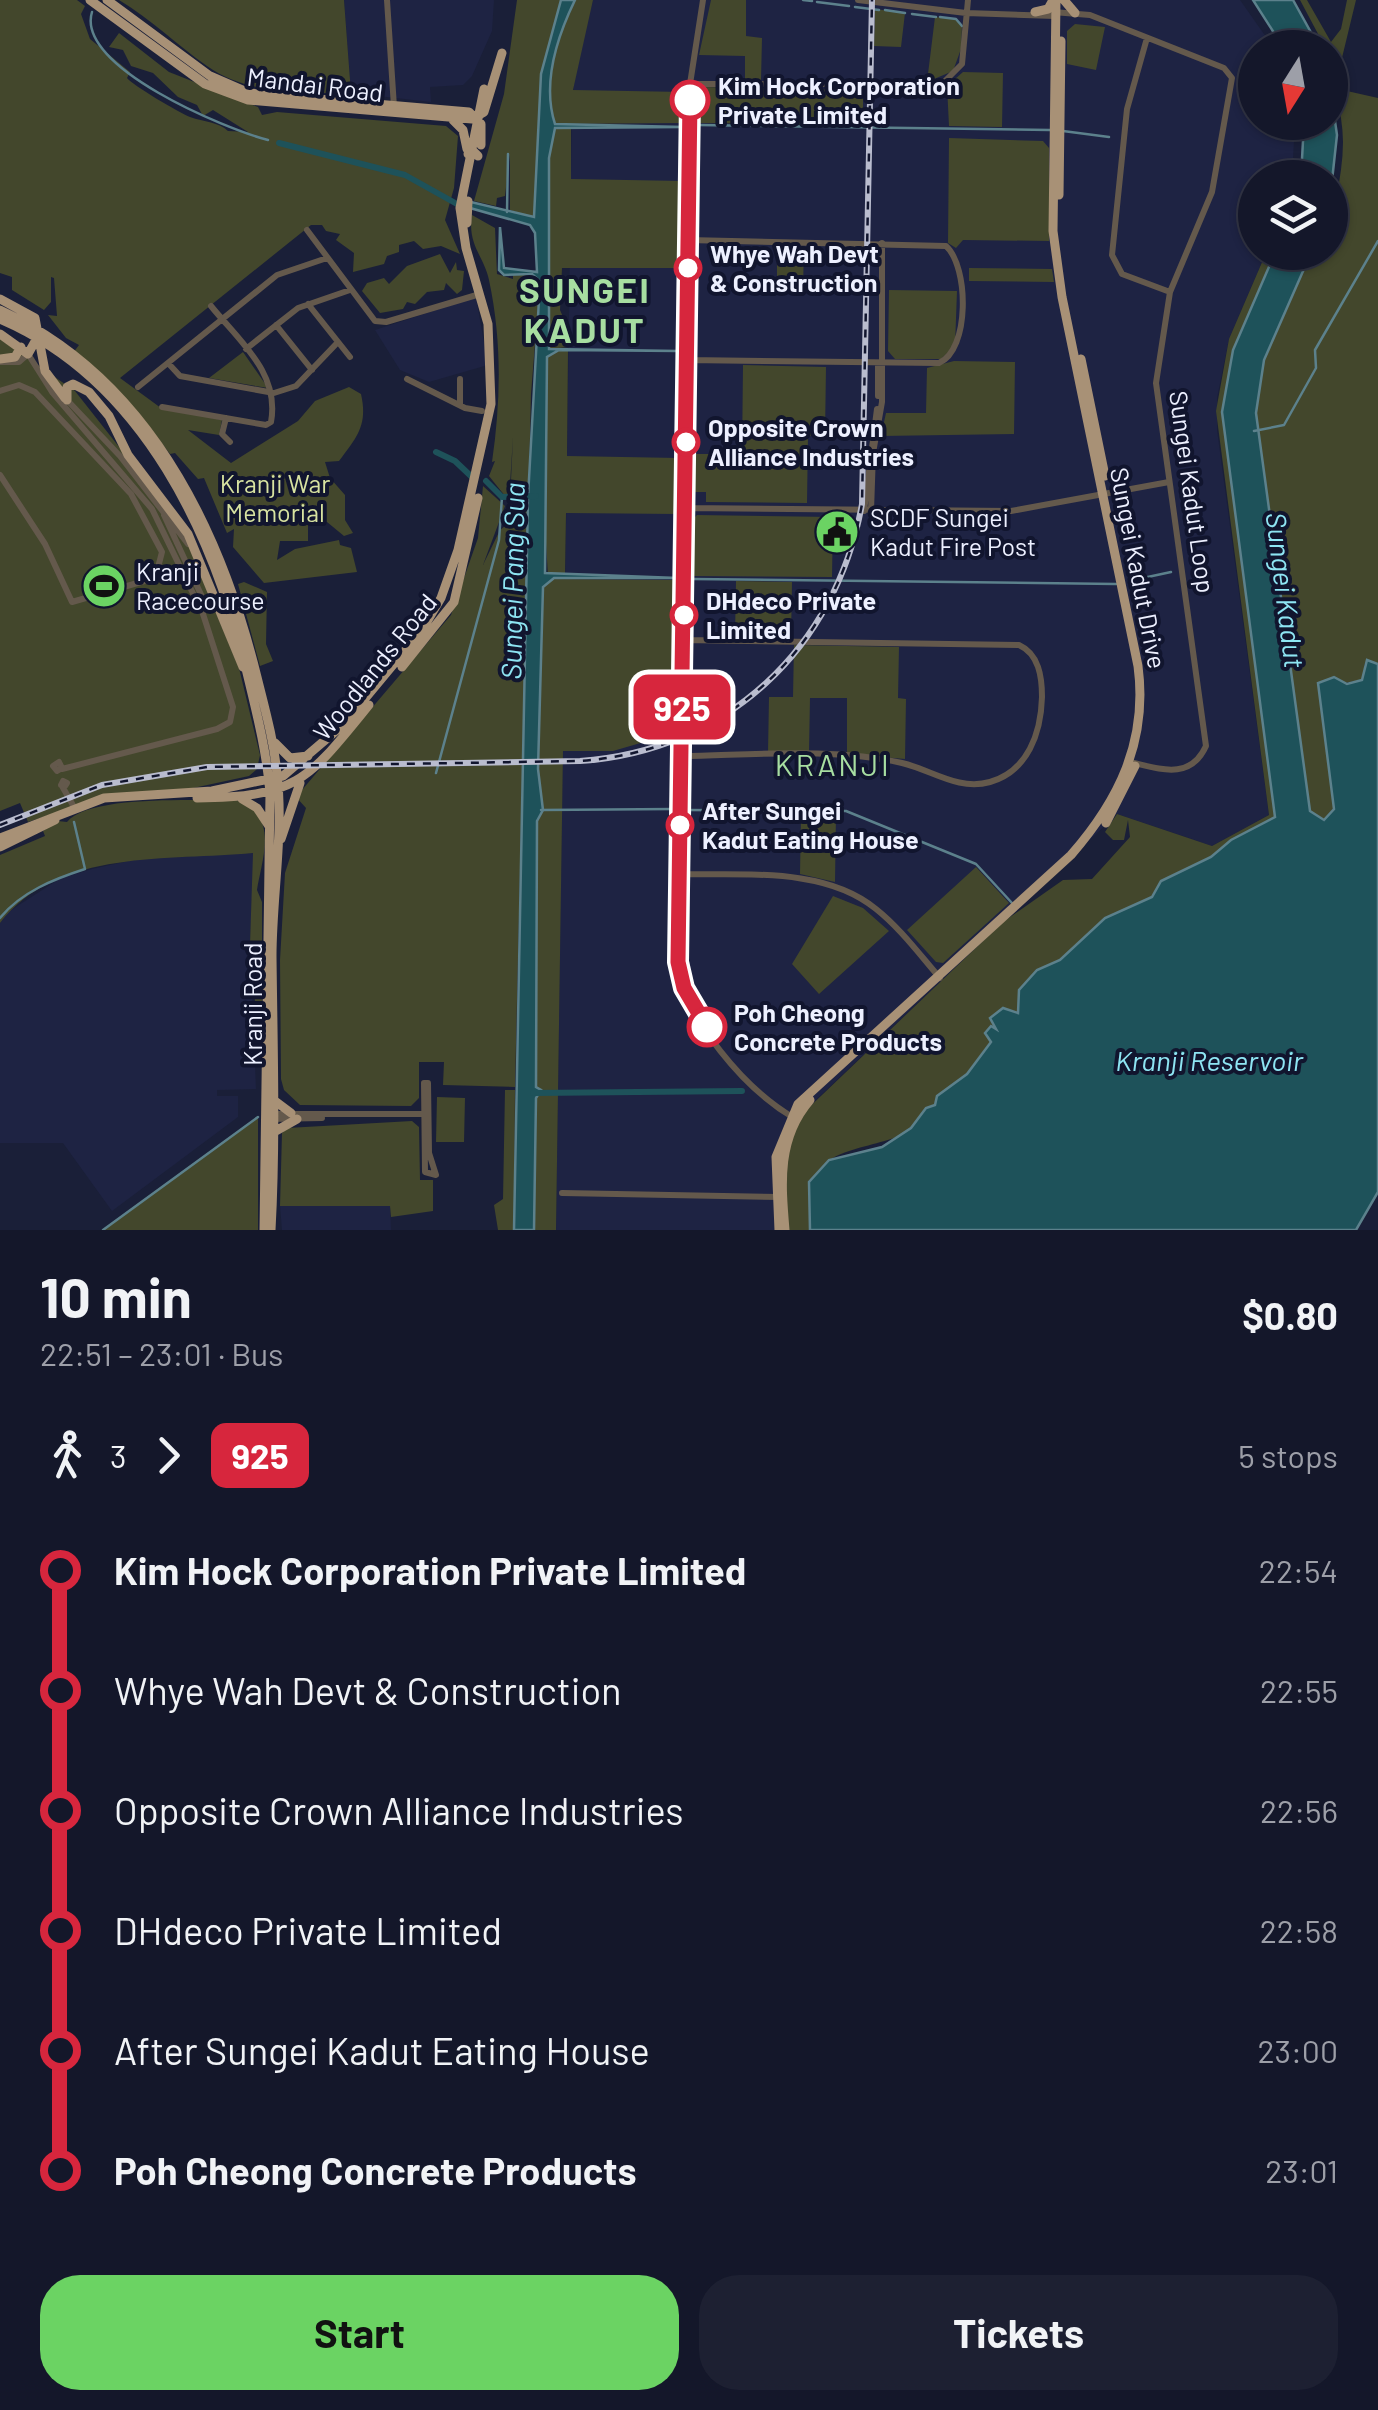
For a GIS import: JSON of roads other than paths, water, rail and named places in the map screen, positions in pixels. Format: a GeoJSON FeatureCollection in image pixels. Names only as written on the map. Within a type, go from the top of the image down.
{"type":"FeatureCollection","features":[{"type":"Feature","properties":{"kind":"main road","name":"Mandai Road"},"geometry":{"type":"LineString","coordinates":[[90,0],[150,46],[226,93],[277,106],[394,108],[448,114]]}},
{"type":"Feature","properties":{"kind":"main road","name":"Mandai Road"},"geometry":{"type":"LineString","coordinates":[[107,0],[228,86],[270,98],[324,106],[448,114]]}},
{"type":"Feature","properties":{"kind":"main road"},"geometry":{"type":"LineString","coordinates":[[1035,12],[1058,0],[1075,14]]}},
{"type":"Feature","properties":{"kind":"main road","name":"Sungei Kadut Drive"},"geometry":{"type":"LineString","coordinates":[[1058,0],[1053,130],[1056,260],[1106,493]]}},
{"type":"Feature","properties":{"kind":"main road"},"geometry":{"type":"LineString","coordinates":[[150,46],[157,40],[154,34]]}},
{"type":"Feature","properties":{"kind":"main road"},"geometry":{"type":"LineString","coordinates":[[448,114],[484,112],[502,53]]}},
{"type":"Feature","properties":{"kind":"main road","name":"Sungei Kadut Drive"},"geometry":{"type":"LineString","coordinates":[[782,1230],[776,1157],[793,1118],[1071,855],[1102,819],[1133,763],[1140,684],[1061,256],[1057,60]]}},
{"type":"Feature","properties":{"kind":"main road"},"geometry":{"type":"LineString","coordinates":[[472,113],[482,94]]}},
{"type":"Feature","properties":{"kind":"main road","name":"Woodlands Road"},"geometry":{"type":"LineString","coordinates":[[0,838],[74,807],[114,796],[274,792],[301,781],[326,758],[454,602],[487,412],[491,348],[466,248],[464,205],[474,152],[472,113]]}},
{"type":"Feature","properties":{"kind":"main road"},"geometry":{"type":"LineString","coordinates":[[448,114],[461,125],[474,152]]}},
{"type":"Feature","properties":{"kind":"main road","name":"Woodlands Road"},"geometry":{"type":"LineString","coordinates":[[0,848],[64,815],[106,802],[238,792],[273,779],[312,755],[364,703],[422,630],[442,598],[463,551],[492,426],[497,362],[490,311],[470,246],[464,205]]}},
{"type":"Feature","properties":{"kind":"main road"},"geometry":{"type":"LineString","coordinates":[[0,299],[27,310],[40,327],[45,371],[67,400]]}},
{"type":"Feature","properties":{"kind":"main road"},"geometry":{"type":"LineString","coordinates":[[0,310],[63,353],[144,425],[202,516],[238,603],[271,737],[274,792]]}},
{"type":"Feature","properties":{"kind":"main road"},"geometry":{"type":"LineString","coordinates":[[0,319],[14,321]]}},
{"type":"Feature","properties":{"kind":"main road"},"geometry":{"type":"LineString","coordinates":[[0,360],[25,350],[40,327]]}},
{"type":"Feature","properties":{"kind":"main road"},"geometry":{"type":"LineString","coordinates":[[0,334],[25,350]]}},
{"type":"Feature","properties":{"kind":"main road"},"geometry":{"type":"LineString","coordinates":[[63,353],[131,421],[172,476],[214,558],[273,779]]}},
{"type":"Feature","properties":{"kind":"main road"},"geometry":{"type":"LineString","coordinates":[[67,400],[66,389],[73,384],[89,392],[109,416],[128,456],[188,534],[204,565],[233,652],[247,672]]}},
{"type":"Feature","properties":{"kind":"main road"},"geometry":{"type":"LineString","coordinates":[[271,737],[290,758],[312,755]]}},
{"type":"Feature","properties":{"kind":"main road"},"geometry":{"type":"LineString","coordinates":[[264,748],[259,772],[238,792],[270,828]]}},
{"type":"Feature","properties":{"kind":"main road"},"geometry":{"type":"LineString","coordinates":[[277,855],[301,781]]}},
{"type":"Feature","properties":{"kind":"main road","name":"Kranji Road"},"geometry":{"type":"LineString","coordinates":[[267,1230],[270,1116],[265,909],[274,792]]}},
{"type":"Feature","properties":{"kind":"main road","name":"Kranji Road"},"geometry":{"type":"LineString","coordinates":[[268,1199],[274,1134],[270,1116],[274,1098],[272,911],[277,855],[274,792]]}},
{"type":"Feature","properties":{"kind":"main road"},"geometry":{"type":"LineString","coordinates":[[274,1098],[294,1116],[274,1134]]}},
{"type":"Feature","properties":{"kind":"street"},"geometry":{"type":"LineString","coordinates":[[387,0],[394,108]]}},
{"type":"Feature","properties":{"kind":"street"},"geometry":{"type":"LineString","coordinates":[[704,0],[690,84],[678,962],[684,988],[742,1079],[793,1118]]}},
{"type":"Feature","properties":{"kind":"street"},"geometry":{"type":"LineString","coordinates":[[858,0],[966,13],[1058,14]]}},
{"type":"Feature","properties":{"kind":"street"},"geometry":{"type":"LineString","coordinates":[[690,84],[942,84],[962,64],[968,0]]}},
{"type":"Feature","properties":{"kind":"street"},"geometry":{"type":"LineString","coordinates":[[1022,14],[1058,14]]}},
{"type":"Feature","properties":{"kind":"street","name":"Sungei Kadut Loop"},"geometry":{"type":"LineString","coordinates":[[1058,14],[1094,18],[1224,68],[1232,78],[1213,189],[1170,292],[1161,328],[1156,383],[1206,746],[1196,762],[1179,771],[1133,763]]}},
{"type":"Feature","properties":{"kind":"street","name":"Sungei Kadut Loop"},"geometry":{"type":"LineString","coordinates":[[1058,14],[1094,18]]}},
{"type":"Feature","properties":{"kind":"street"},"geometry":{"type":"LineString","coordinates":[[1147,38],[1128,101],[1112,255],[1122,274],[1170,292]]}},
{"type":"Feature","properties":{"kind":"street"},"geometry":{"type":"LineString","coordinates":[[308,230],[370,318],[380,323],[480,294]]}},
{"type":"Feature","properties":{"kind":"street"},"geometry":{"type":"LineString","coordinates":[[687,360],[868,363],[880,359],[939,363],[958,348],[960,266],[946,246],[688,240]]}},
{"type":"Feature","properties":{"kind":"street"},"geometry":{"type":"LineString","coordinates":[[868,511],[880,375],[880,243]]}},
{"type":"Feature","properties":{"kind":"street"},"geometry":{"type":"LineString","coordinates":[[138,387],[277,275],[327,258]]}},
{"type":"Feature","properties":{"kind":"street"},"geometry":{"type":"LineString","coordinates":[[246,349],[308,304],[350,290]]}},
{"type":"Feature","properties":{"kind":"street"},"geometry":{"type":"LineString","coordinates":[[308,304],[350,357]]}},
{"type":"Feature","properties":{"kind":"street"},"geometry":{"type":"LineString","coordinates":[[162,407],[271,422],[274,393],[268,376],[211,306]]}},
{"type":"Feature","properties":{"kind":"street"},"geometry":{"type":"LineString","coordinates":[[276,325],[312,370]]}},
{"type":"Feature","properties":{"kind":"street"},"geometry":{"type":"LineString","coordinates":[[168,363],[180,376],[274,393],[296,386],[338,342]]}},
{"type":"Feature","properties":{"kind":"street"},"geometry":{"type":"LineString","coordinates":[[25,350],[52,392],[152,509],[202,614],[233,707],[227,725],[62,768],[74,807]]}},
{"type":"Feature","properties":{"kind":"street"},"geometry":{"type":"LineString","coordinates":[[868,363],[880,375]]}},
{"type":"Feature","properties":{"kind":"street"},"geometry":{"type":"LineString","coordinates":[[880,375],[895,363]]}},
{"type":"Feature","properties":{"kind":"street"},"geometry":{"type":"LineString","coordinates":[[407,379],[460,405],[487,412]]}},
{"type":"Feature","properties":{"kind":"street"},"geometry":{"type":"LineString","coordinates":[[460,379],[460,405]]}},
{"type":"Feature","properties":{"kind":"street"},"geometry":{"type":"LineString","coordinates":[[0,391],[19,385],[36,392],[131,494],[162,552],[155,579]]}},
{"type":"Feature","properties":{"kind":"street"},"geometry":{"type":"LineString","coordinates":[[67,400],[158,502],[188,544]]}},
{"type":"Feature","properties":{"kind":"street"},"geometry":{"type":"LineString","coordinates":[[226,418],[222,434],[230,442]]}},
{"type":"Feature","properties":{"kind":"street"},"geometry":{"type":"LineString","coordinates":[[0,475],[45,544],[72,602],[189,568]]}},
{"type":"Feature","properties":{"kind":"street"},"geometry":{"type":"LineString","coordinates":[[684,508],[1011,512],[1169,482]]}},
{"type":"Feature","properties":{"kind":"street"},"geometry":{"type":"LineString","coordinates":[[158,502],[206,606],[202,614]]}},
{"type":"Feature","properties":{"kind":"street"},"geometry":{"type":"LineString","coordinates":[[681,756],[875,759],[900,762],[958,783],[988,782],[1026,757],[1042,707],[1038,666],[1032,653],[1019,645],[684,640]]}},
{"type":"Feature","properties":{"kind":"street"},"geometry":{"type":"LineString","coordinates":[[680,874],[787,877],[837,889],[876,909],[939,977]]}},
{"type":"Feature","properties":{"kind":"street"},"geometry":{"type":"LineString","coordinates":[[270,1116],[426,1116]]}},
{"type":"Feature","properties":{"kind":"street"},"geometry":{"type":"LineString","coordinates":[[426,1116],[429,1153],[436,1174],[425,1172],[426,1116]]}},
{"type":"Feature","properties":{"kind":"street"},"geometry":{"type":"LineString","coordinates":[[562,1193],[778,1196]]}},
{"type":"Feature","properties":{"kind":"water"},"geometry":{"type":"Polygon","coordinates":[[[561,0],[575,0],[553,61],[550,93],[555,124],[684,127],[555,128],[549,158],[549,349],[679,351],[559,350],[547,357],[545,573],[678,578],[554,578],[543,587],[538,769],[543,810],[537,821],[536,1087],[541,1090],[536,1098],[534,1230],[514,1230],[528,497],[540,281],[532,274],[504,275],[499,270],[500,227],[504,268],[537,272],[535,233],[530,225],[470,208],[471,202],[534,217],[541,74],[561,0]]]}},
{"type":"Feature","properties":{"kind":"water"},"geometry":{"type":"Polygon","coordinates":[[[1253,0],[1293,0],[1310,30],[1272,30],[1253,0]]]}},
{"type":"Feature","properties":{"kind":"water"},"geometry":{"type":"Polygon","coordinates":[[[1303,140],[1336,140],[1334,160],[1302,160],[1303,140]]]}},
{"type":"Feature","properties":{"kind":"water","name":"Kranji Reservoir"},"geometry":{"type":"Polygon","coordinates":[[[1268,270],[1304,270],[1264,360],[1256,413],[1310,811],[1324,820],[1334,809],[1318,683],[1334,677],[1347,684],[1362,680],[1367,660],[1378,664],[1378,1192],[1356,1230],[810,1230],[809,1182],[829,1160],[882,1147],[911,1128],[926,1108],[935,1105],[937,1096],[967,1074],[991,1042],[985,1033],[991,1026],[996,1029],[990,1018],[1003,1008],[1018,1013],[1019,990],[1037,970],[1060,960],[1105,918],[1152,897],[1161,881],[1211,857],[1231,840],[1275,817],[1222,412],[1233,350],[1268,270]]]}},
{"type":"Feature","properties":{"kind":"waterway"},"geometry":{"type":"LineString","coordinates":[[803,0],[812,1]]}},
{"type":"Feature","properties":{"kind":"waterway"},"geometry":{"type":"LineString","coordinates":[[817,2],[849,6]]}},
{"type":"Feature","properties":{"kind":"waterway"},"geometry":{"type":"LineString","coordinates":[[855,7],[879,10]]}},
{"type":"Feature","properties":{"kind":"waterway"},"geometry":{"type":"LineString","coordinates":[[885,10],[905,13]]}},
{"type":"Feature","properties":{"kind":"waterway"},"geometry":{"type":"LineString","coordinates":[[92,12],[93,33],[106,54],[129,74],[189,109],[268,140]]}},
{"type":"Feature","properties":{"kind":"waterway"},"geometry":{"type":"LineString","coordinates":[[912,14],[936,17]]}},
{"type":"Feature","properties":{"kind":"waterway"},"geometry":{"type":"LineString","coordinates":[[940,17],[956,19],[962,26]]}},
{"type":"Feature","properties":{"kind":"waterway"},"geometry":{"type":"LineString","coordinates":[[698,125],[1050,130]]}},
{"type":"Feature","properties":{"kind":"waterway"},"geometry":{"type":"LineString","coordinates":[[1063,131],[1109,137]]}},
{"type":"Feature","properties":{"kind":"waterway"},"geometry":{"type":"LineString","coordinates":[[279,143],[405,175],[457,204]]}},
{"type":"Feature","properties":{"kind":"waterway"},"geometry":{"type":"LineString","coordinates":[[507,212],[508,154]]}},
{"type":"Feature","properties":{"kind":"waterway"},"geometry":{"type":"LineString","coordinates":[[1254,431],[1284,425],[1316,368],[1315,350],[1378,241]]}},
{"type":"Feature","properties":{"kind":"waterway"},"geometry":{"type":"LineString","coordinates":[[436,452],[455,461],[474,479]]}},
{"type":"Feature","properties":{"kind":"waterway","name":"Sungei Pang Sua"},"geometry":{"type":"LineString","coordinates":[[486,481],[502,497],[536,496]]}},
{"type":"Feature","properties":{"kind":"waterway","name":"Sungei Pang Sua"},"geometry":{"type":"LineString","coordinates":[[436,773],[499,540],[502,497]]}},
{"type":"Feature","properties":{"kind":"waterway"},"geometry":{"type":"LineString","coordinates":[[1129,581],[1171,572]]}},
{"type":"Feature","properties":{"kind":"waterway"},"geometry":{"type":"LineString","coordinates":[[691,579],[1116,584]]}},
{"type":"Feature","properties":{"kind":"waterway"},"geometry":{"type":"LineString","coordinates":[[541,810],[674,809]]}},
{"type":"Feature","properties":{"kind":"waterway"},"geometry":{"type":"LineString","coordinates":[[687,810],[846,811],[976,864],[1012,903]]}},
{"type":"Feature","properties":{"kind":"waterway"},"geometry":{"type":"LineString","coordinates":[[0,918],[28,894],[85,869],[74,822]]}},
{"type":"Feature","properties":{"kind":"waterway"},"geometry":{"type":"LineString","coordinates":[[533,1093],[742,1091]]}},
{"type":"Feature","properties":{"kind":"waterway"},"geometry":{"type":"LineString","coordinates":[[103,1230],[258,1117]]}},
{"type":"Feature","properties":{"kind":"railway"},"geometry":{"type":"LineString","coordinates":[[0,825],[102,785],[207,767],[580,761],[633,753],[682,737],[727,713],[766,683],[800,646],[828,604],[848,556],[862,504],[872,0]]}},
{"type":"Feature","properties":{"kind":"place","name":"Kim Hock Corporation Private Limited"},"geometry":{"type":"Point","coordinates":[690,100]}},
{"type":"Feature","properties":{"kind":"place","name":"Whye Wah Devt & Construction"},"geometry":{"type":"Point","coordinates":[688,268]}},
{"type":"Feature","properties":{"kind":"place","name":"Opposite Crown Alliance Industries"},"geometry":{"type":"Point","coordinates":[686,442]}},
{"type":"Feature","properties":{"kind":"place","name":"SCDF Sungei Kadut Fire Post"},"geometry":{"type":"Point","coordinates":[837,532]}},
{"type":"Feature","properties":{"kind":"place","name":"Kranji Racecourse"},"geometry":{"type":"Point","coordinates":[104,586]}},
{"type":"Feature","properties":{"kind":"place","name":"DHdeco Private Limited"},"geometry":{"type":"Point","coordinates":[684,615]}},
{"type":"Feature","properties":{"kind":"place","name":"After Sungei Kadut Eating House"},"geometry":{"type":"Point","coordinates":[680,825]}},
{"type":"Feature","properties":{"kind":"place","name":"Poh Cheong Concrete Products"},"geometry":{"type":"Point","coordinates":[707,1027]}},
{"type":"Feature","properties":{"kind":"district","name":"SUNGEI KADUT"},"geometry":{"type":"Point","coordinates":[585,311]}},
{"type":"Feature","properties":{"kind":"district","name":"KRANJI"},"geometry":{"type":"Point","coordinates":[833,766]}},
{"type":"Feature","properties":{"kind":"park label","name":"Kranji War Memorial"},"geometry":{"type":"Point","coordinates":[275,498]}},
{"type":"Feature","properties":{"kind":"water label","name":"Sungei Kadut"},"geometry":{"type":"Point","coordinates":[1285,590]}}]}
